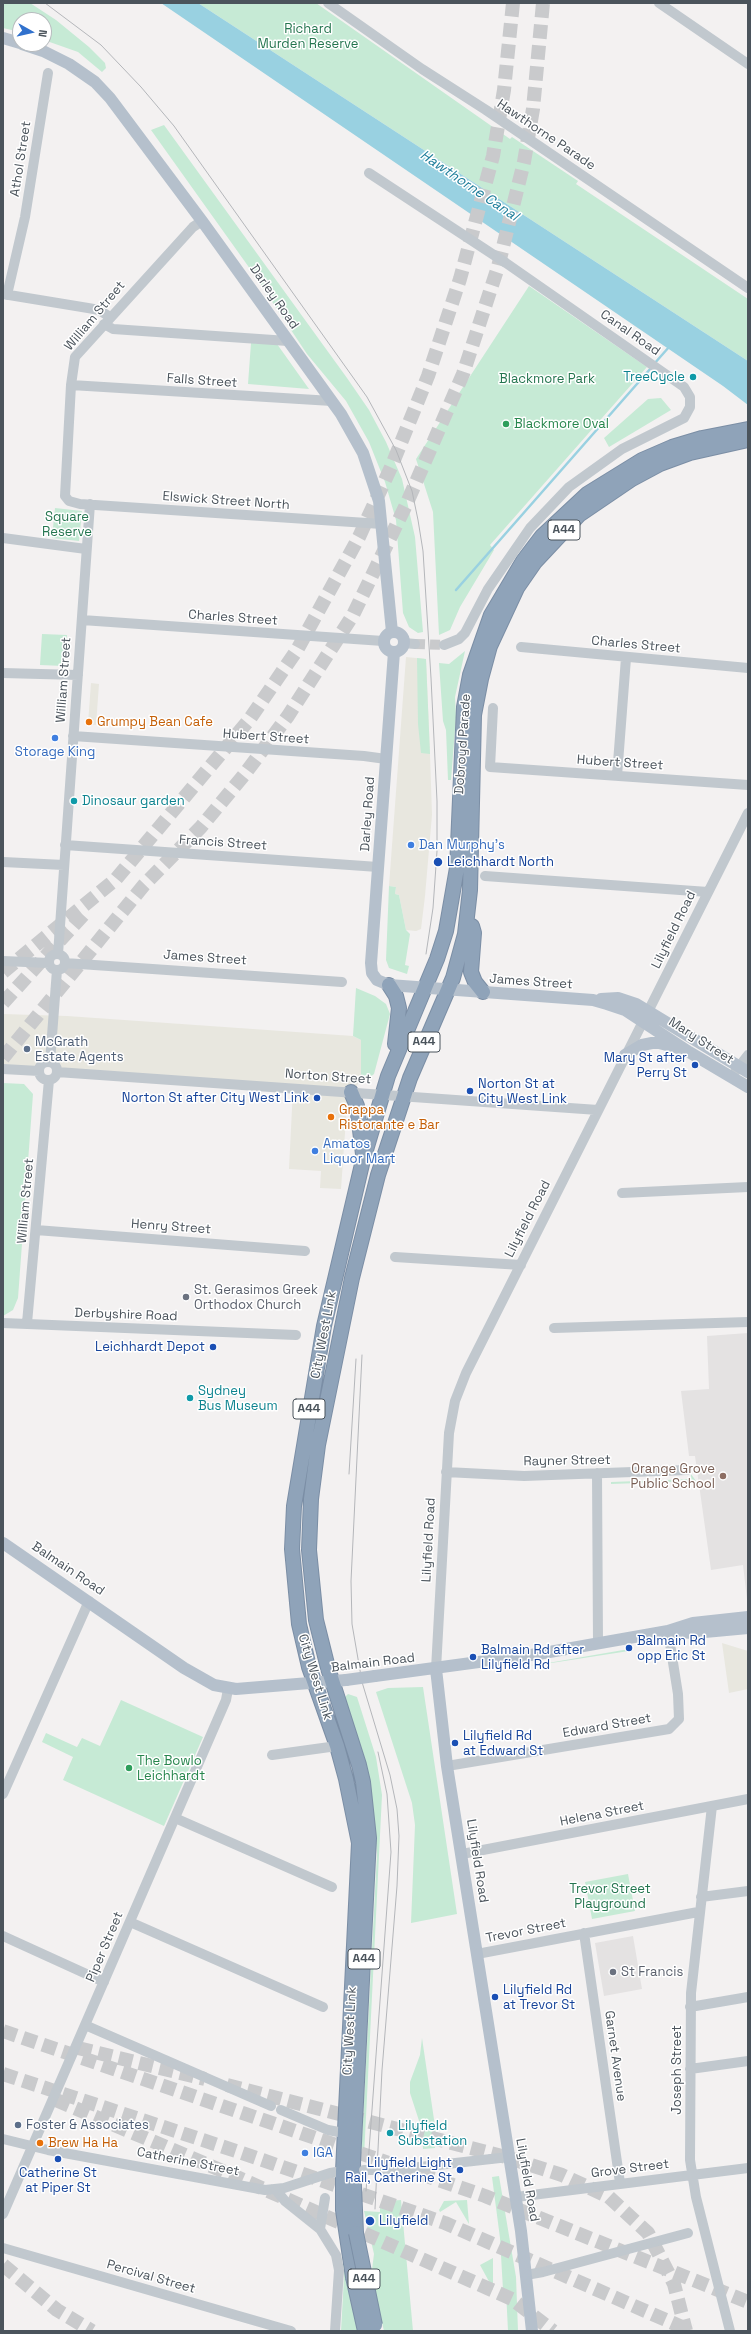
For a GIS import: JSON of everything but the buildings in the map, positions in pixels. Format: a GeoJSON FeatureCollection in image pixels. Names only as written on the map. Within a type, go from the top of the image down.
{"type":"FeatureCollection","features":[{"type":"Feature","properties":{"kind":"highway","name":"Dobroyd Parade"},"geometry":{"type":"LineString","coordinates":[[448,990],[459,957],[470,890],[474,715],[481,679],[490,646],[517,588],[535,562],[556,537],[579,515],[604,496],[660,464],[745,433]]}},
{"type":"Feature","properties":{"kind":"highway","name":"Dobroyd Parade"},"geometry":{"type":"LineString","coordinates":[[426,988],[446,931],[454,897],[457,868],[461,735],[470,675],[479,644],[505,588],[542,536],[565,513],[593,490],[642,460],[672,447],[745,433]]}},
{"type":"Feature","properties":{"kind":"highway"},"geometry":{"type":"LineString","coordinates":[[467,912],[474,933],[471,972],[475,982],[483,992]]}},
{"type":"Feature","properties":{"kind":"highway"},"geometry":{"type":"LineString","coordinates":[[389,985],[396,996],[399,1008],[395,1044],[398,1054]]}},
{"type":"Feature","properties":{"kind":"highway","name":"City West Link"},"geometry":{"type":"LineString","coordinates":[[372,2329],[353,2277],[344,2210],[353,2170],[344,2133],[359,1854],[353,1806],[337,1746],[304,1646],[295,1598],[292,1549],[294,1506],[324,1326],[363,1160],[383,1094],[426,988]]}},
{"type":"Feature","properties":{"kind":"highway","name":"City West Link"},"geometry":{"type":"LineString","coordinates":[[372,2329],[356,2233],[353,2170],[368,1838],[363,1782],[339,1681],[316,1620],[311,1583],[309,1550],[311,1499],[318,1445],[352,1278],[386,1147],[423,1046],[448,990]]}},
{"type":"Feature","properties":{"kind":"highway"},"geometry":{"type":"LineString","coordinates":[[351,1092],[357,1106],[363,1160]]}},
{"type":"Feature","properties":{"kind":"main road","name":"Darley Road"},"geometry":{"type":"LineString","coordinates":[[42,52],[61,59],[95,82],[129,122],[332,401],[357,441],[368,464],[379,501],[392,632]]}},
{"type":"Feature","properties":{"kind":"main road"},"geometry":{"type":"LineString","coordinates":[[392,632],[401,635],[409,644],[394,652],[387,650],[383,641],[386,635],[392,632]]}},
{"type":"Feature","properties":{"kind":"main road","name":"Darley Road"},"geometry":{"type":"LineString","coordinates":[[374,976],[371,963],[394,652]]}},
{"type":"Feature","properties":{"kind":"main road","name":"James Street"},"geometry":{"type":"LineString","coordinates":[[374,976],[380,982],[389,985],[593,1000],[618,998],[629,1001],[645,1016]]}},
{"type":"Feature","properties":{"kind":"main road","name":"Mary Street"},"geometry":{"type":"LineString","coordinates":[[645,1016],[689,1052],[732,1078]]}},
{"type":"Feature","properties":{"kind":"main road","name":"Mary Street"},"geometry":{"type":"LineString","coordinates":[[645,1016],[743,1069]]}},
{"type":"Feature","properties":{"kind":"main road"},"geometry":{"type":"LineString","coordinates":[[625,1055],[642,1045],[652,1043],[659,1043],[689,1052]]}},
{"type":"Feature","properties":{"kind":"main road"},"geometry":{"type":"LineString","coordinates":[[732,1078],[748,1087]]}},
{"type":"Feature","properties":{"kind":"main road","name":"Balmain Road"},"geometry":{"type":"LineString","coordinates":[[4,1544],[90,1601],[184,1668],[208,1682],[228,1689],[339,1681],[436,1670],[668,1631],[693,1623],[748,1617]]}},
{"type":"Feature","properties":{"kind":"main road","name":"Balmain Road"},"geometry":{"type":"LineString","coordinates":[[668,1631],[694,1633],[748,1628]]}},
{"type":"Feature","properties":{"kind":"main road","name":"Lilyfield Road"},"geometry":{"type":"LineString","coordinates":[[436,1670],[447,1766],[516,2197],[532,2331]]}},
{"type":"Feature","properties":{"kind":"street","name":"Hawthorne Parade"},"geometry":{"type":"LineString","coordinates":[[328,3],[422,69],[486,110],[748,288]]}},
{"type":"Feature","properties":{"kind":"street"},"geometry":{"type":"LineString","coordinates":[[659,3],[748,64]]}},
{"type":"Feature","properties":{"kind":"street","name":"Athol Street"},"geometry":{"type":"LineString","coordinates":[[5,294],[25,217],[48,74]]}},
{"type":"Feature","properties":{"kind":"street","name":"Canal Road"},"geometry":{"type":"LineString","coordinates":[[369,173],[506,263],[684,387],[690,397],[690,407],[684,418],[622,449],[569,487],[530,528],[488,589],[465,633],[459,639],[444,645]]}},
{"type":"Feature","properties":{"kind":"street","name":"William Street"},"geometry":{"type":"LineString","coordinates":[[69,501],[64,489],[71,385],[76,355],[193,227],[202,221]]}},
{"type":"Feature","properties":{"kind":"street"},"geometry":{"type":"LineString","coordinates":[[5,294],[100,310],[113,329],[288,341]]}},
{"type":"Feature","properties":{"kind":"street","name":"Falls Street"},"geometry":{"type":"LineString","coordinates":[[71,385],[332,401]]}},
{"type":"Feature","properties":{"kind":"street","name":"Elswick Street North"},"geometry":{"type":"LineString","coordinates":[[69,501],[90,504],[382,524]]}},
{"type":"Feature","properties":{"kind":"street","name":"William Street"},"geometry":{"type":"LineString","coordinates":[[58,954],[90,504]]}},
{"type":"Feature","properties":{"kind":"street"},"geometry":{"type":"LineString","coordinates":[[3,538],[86,549]]}},
{"type":"Feature","properties":{"kind":"street","name":"Charles Street"},"geometry":{"type":"LineString","coordinates":[[82,620],[383,641]]}},
{"type":"Feature","properties":{"kind":"street","name":"Charles Street"},"geometry":{"type":"LineString","coordinates":[[521,648],[748,668]]}},
{"type":"Feature","properties":{"kind":"street"},"geometry":{"type":"LineString","coordinates":[[617,776],[626,658]]}},
{"type":"Feature","properties":{"kind":"street"},"geometry":{"type":"LineString","coordinates":[[3,673],[78,675]]}},
{"type":"Feature","properties":{"kind":"street","name":"Hubert Street"},"geometry":{"type":"LineString","coordinates":[[493,708],[490,767],[748,785]]}},
{"type":"Feature","properties":{"kind":"street","name":"Hubert Street"},"geometry":{"type":"LineString","coordinates":[[73,736],[364,756],[386,760]]}},
{"type":"Feature","properties":{"kind":"street","name":"Lilyfield Road"},"geometry":{"type":"LineString","coordinates":[[436,1670],[446,1472],[449,1433],[455,1401],[466,1373],[748,813]]}},
{"type":"Feature","properties":{"kind":"street","name":"Francis Street"},"geometry":{"type":"LineString","coordinates":[[65,845],[378,867]]}},
{"type":"Feature","properties":{"kind":"street"},"geometry":{"type":"LineString","coordinates":[[3,862],[64,865]]}},
{"type":"Feature","properties":{"kind":"street"},"geometry":{"type":"LineString","coordinates":[[485,876],[708,892]]}},
{"type":"Feature","properties":{"kind":"street"},"geometry":{"type":"LineString","coordinates":[[58,954],[62,956],[66,963],[64,968],[57,970],[52,969],[49,963],[53,956],[58,954]]}},
{"type":"Feature","properties":{"kind":"street"},"geometry":{"type":"LineString","coordinates":[[3,961],[49,963]]}},
{"type":"Feature","properties":{"kind":"street","name":"James Street"},"geometry":{"type":"LineString","coordinates":[[66,963],[342,982]]}},
{"type":"Feature","properties":{"kind":"street"},"geometry":{"type":"LineString","coordinates":[[50,1062],[57,970]]}},
{"type":"Feature","properties":{"kind":"street","name":"Mary Street"},"geometry":{"type":"LineString","coordinates":[[732,1078],[743,1069],[748,1055]]}},
{"type":"Feature","properties":{"kind":"street"},"geometry":{"type":"LineString","coordinates":[[50,1062],[55,1066],[57,1072],[54,1077],[49,1080],[41,1077],[39,1071],[43,1064],[50,1062]]}},
{"type":"Feature","properties":{"kind":"street"},"geometry":{"type":"LineString","coordinates":[[3,1069],[39,1071]]}},
{"type":"Feature","properties":{"kind":"street","name":"Norton Street"},"geometry":{"type":"LineString","coordinates":[[57,1072],[598,1110]]}},
{"type":"Feature","properties":{"kind":"street","name":"William Street"},"geometry":{"type":"LineString","coordinates":[[27,1324],[49,1080]]}},
{"type":"Feature","properties":{"kind":"street"},"geometry":{"type":"LineString","coordinates":[[622,1193],[748,1186]]}},
{"type":"Feature","properties":{"kind":"street","name":"Henry Street"},"geometry":{"type":"LineString","coordinates":[[36,1230],[304,1251]]}},
{"type":"Feature","properties":{"kind":"street"},"geometry":{"type":"LineString","coordinates":[[395,1256],[521,1265]]}},
{"type":"Feature","properties":{"kind":"street"},"geometry":{"type":"LineString","coordinates":[[554,1328],[748,1322]]}},
{"type":"Feature","properties":{"kind":"street","name":"Derbyshire Road"},"geometry":{"type":"LineString","coordinates":[[3,1324],[296,1335]]}},
{"type":"Feature","properties":{"kind":"street","name":"Rayner Street"},"geometry":{"type":"LineString","coordinates":[[446,1472],[524,1476],[687,1470]]}},
{"type":"Feature","properties":{"kind":"street"},"geometry":{"type":"LineString","coordinates":[[597,1473],[598,1643]]}},
{"type":"Feature","properties":{"kind":"street"},"geometry":{"type":"LineString","coordinates":[[3,1794],[90,1601]]}},
{"type":"Feature","properties":{"kind":"street","name":"Edward Street"},"geometry":{"type":"LineString","coordinates":[[447,1766],[669,1729],[679,1719],[678,1694],[668,1631]]}},
{"type":"Feature","properties":{"kind":"street","name":"Piper Street"},"geometry":{"type":"LineString","coordinates":[[3,2214],[226,1700],[228,1689]]}},
{"type":"Feature","properties":{"kind":"street"},"geometry":{"type":"LineString","coordinates":[[272,1755],[337,1746]]}},
{"type":"Feature","properties":{"kind":"street","name":"Helena Street"},"geometry":{"type":"LineString","coordinates":[[462,1854],[748,1799]]}},
{"type":"Feature","properties":{"kind":"street","name":"Joseph Street"},"geometry":{"type":"LineString","coordinates":[[712,1806],[698,1912],[690,2007],[691,2175],[730,2331]]}},
{"type":"Feature","properties":{"kind":"street"},"geometry":{"type":"LineString","coordinates":[[175,1818],[332,1887]]}},
{"type":"Feature","properties":{"kind":"street"},"geometry":{"type":"LineString","coordinates":[[701,1897],[748,1891]]}},
{"type":"Feature","properties":{"kind":"street","name":"Trevor Street"},"geometry":{"type":"LineString","coordinates":[[477,1954],[698,1912]]}},
{"type":"Feature","properties":{"kind":"street"},"geometry":{"type":"LineString","coordinates":[[130,1922],[323,2007]]}},
{"type":"Feature","properties":{"kind":"street","name":"Garnet Avenue"},"geometry":{"type":"LineString","coordinates":[[584,1933],[620,2183]]}},
{"type":"Feature","properties":{"kind":"street"},"geometry":{"type":"LineString","coordinates":[[3,1936],[104,1982]]}},
{"type":"Feature","properties":{"kind":"street"},"geometry":{"type":"LineString","coordinates":[[690,2007],[748,1998]]}},
{"type":"Feature","properties":{"kind":"street"},"geometry":{"type":"LineString","coordinates":[[85,2025],[271,2106]]}},
{"type":"Feature","properties":{"kind":"street"},"geometry":{"type":"LineString","coordinates":[[690,2069],[748,2061]]}},
{"type":"Feature","properties":{"kind":"street"},"geometry":{"type":"LineString","coordinates":[[282,2110],[328,2130],[344,2133]]}},
{"type":"Feature","properties":{"kind":"street","name":"Catherine Street"},"geometry":{"type":"LineString","coordinates":[[3,2139],[254,2188],[276,2190],[353,2170],[393,2170],[509,2157]]}},
{"type":"Feature","properties":{"kind":"street","name":"Grove Street"},"geometry":{"type":"LineString","coordinates":[[516,2197],[748,2168]]}},
{"type":"Feature","properties":{"kind":"street"},"geometry":{"type":"LineString","coordinates":[[276,2190],[285,2201],[320,2229],[330,2242],[338,2260],[336,2331]]}},
{"type":"Feature","properties":{"kind":"street"},"geometry":{"type":"LineString","coordinates":[[320,2229],[325,2198]]}},
{"type":"Feature","properties":{"kind":"street"},"geometry":{"type":"LineString","coordinates":[[526,2275],[543,2272],[688,2233]]}},
{"type":"Feature","properties":{"kind":"street","name":"Percival Street"},"geometry":{"type":"LineString","coordinates":[[3,2248],[291,2331]]}},
{"type":"Feature","properties":{"kind":"shaded area"},"geometry":{"type":"Polygon","coordinates":[[[406,657],[426,659],[430,754],[432,815],[421,929],[416,931],[406,930],[399,895],[395,894],[396,887],[389,886],[406,657]]]}},
{"type":"Feature","properties":{"kind":"shaded area"},"geometry":{"type":"Polygon","coordinates":[[[91,683],[99,684],[96,725],[88,724],[91,683]]]}},
{"type":"Feature","properties":{"kind":"shaded area"},"geometry":{"type":"Polygon","coordinates":[[[3,1014],[67,1016],[353,1036],[361,1040],[361,1078],[347,1105],[341,1189],[320,1188],[321,1171],[289,1169],[293,1088],[56,1068],[53,1064],[48,1062],[40,1066],[3,1069],[3,1014]]]}},
{"type":"Feature","properties":{"kind":"shaded area","name":"Orange Grove Public School"},"geometry":{"type":"Polygon","coordinates":[[[748,1333],[748,1608],[743,1565],[711,1570],[695,1456],[689,1456],[681,1391],[709,1389],[707,1336],[748,1333]]]}},
{"type":"Feature","properties":{"kind":"shaded area"},"geometry":{"type":"Polygon","coordinates":[[[722,1643],[748,1651],[748,1689],[729,1693],[722,1643]]]}},
{"type":"Feature","properties":{"kind":"shaded area"},"geometry":{"type":"Polygon","coordinates":[[[633,1936],[642,1989],[604,1996],[595,1943],[633,1936]]]}},
{"type":"Feature","properties":{"kind":"green space"},"geometry":{"type":"Polygon","coordinates":[[[3,3],[30,3],[44,12],[12,12],[12,30],[3,28],[3,3]]]}},
{"type":"Feature","properties":{"kind":"green space","name":"Richard Murden Reserve"},"geometry":{"type":"Polygon","coordinates":[[[198,3],[316,3],[510,139],[512,137],[578,181],[576,184],[748,299],[748,361],[198,3]]]}},
{"type":"Feature","properties":{"kind":"green space"},"geometry":{"type":"Polygon","coordinates":[[[52,17],[89,47],[105,63],[106,68],[102,72],[78,52],[52,43],[52,17]]]}},
{"type":"Feature","properties":{"kind":"green space"},"geometry":{"type":"Polygon","coordinates":[[[164,125],[347,378],[369,410],[386,442],[402,479],[415,537],[423,632],[418,633],[409,627],[403,613],[396,520],[385,482],[369,442],[346,401],[307,354],[253,273],[151,130],[164,125]]]}},
{"type":"Feature","properties":{"kind":"green space","name":"Blackmore Park"},"geometry":{"type":"Polygon","coordinates":[[[529,286],[647,367],[490,545],[494,550],[460,607],[450,630],[439,635],[433,512],[416,459],[529,286]]]}},
{"type":"Feature","properties":{"kind":"green space"},"geometry":{"type":"Polygon","coordinates":[[[251,343],[277,344],[309,389],[248,384],[251,343]]]}},
{"type":"Feature","properties":{"kind":"green space"},"geometry":{"type":"Polygon","coordinates":[[[661,398],[671,410],[609,447],[604,438],[648,399],[661,398]]]}},
{"type":"Feature","properties":{"kind":"green space","name":"Square Reserve"},"geometry":{"type":"Polygon","coordinates":[[[55,508],[82,511],[79,541],[52,538],[55,508]]]}},
{"type":"Feature","properties":{"kind":"green space"},"geometry":{"type":"Polygon","coordinates":[[[42,634],[67,635],[64,666],[40,665],[42,634]]]}},
{"type":"Feature","properties":{"kind":"green space"},"geometry":{"type":"Polygon","coordinates":[[[465,651],[455,697],[456,717],[451,780],[448,780],[446,730],[443,721],[439,663],[449,664],[465,651]]]}},
{"type":"Feature","properties":{"kind":"green space"},"geometry":{"type":"Polygon","coordinates":[[[417,658],[426,659],[430,754],[421,753],[418,724],[417,658]]]}},
{"type":"Feature","properties":{"kind":"green space"},"geometry":{"type":"Polygon","coordinates":[[[389,886],[396,887],[395,894],[399,895],[406,930],[410,934],[405,965],[409,966],[407,974],[389,968],[386,960],[389,886]]]}},
{"type":"Feature","properties":{"kind":"green space"},"geometry":{"type":"Polygon","coordinates":[[[356,988],[375,996],[386,1004],[390,1014],[374,1074],[369,1078],[361,1078],[361,1040],[353,1036],[356,988]]]}},
{"type":"Feature","properties":{"kind":"green space"},"geometry":{"type":"Polygon","coordinates":[[[3,1083],[24,1084],[33,1094],[18,1298],[13,1310],[3,1316],[3,1083]]]}},
{"type":"Feature","properties":{"kind":"green space"},"geometry":{"type":"Polygon","coordinates":[[[691,1474],[696,1481],[611,1484],[611,1482],[691,1479],[691,1474]]]}},
{"type":"Feature","properties":{"kind":"green space"},"geometry":{"type":"Polygon","coordinates":[[[629,1649],[629,1651],[519,1668],[629,1649]]]}},
{"type":"Feature","properties":{"kind":"green space"},"geometry":{"type":"Polygon","coordinates":[[[423,1687],[457,1914],[411,1923],[415,1825],[412,1803],[376,1692],[388,1688],[423,1687]]]}},
{"type":"Feature","properties":{"kind":"green space"},"geometry":{"type":"Polygon","coordinates":[[[348,1694],[357,1697],[376,1757],[382,1795],[364,2157],[361,2158],[377,1854],[371,1789],[363,1753],[344,1698],[348,1694]]]}},
{"type":"Feature","properties":{"kind":"green space","name":"The Bowlo Leichhardt"},"geometry":{"type":"Polygon","coordinates":[[[121,1700],[203,1737],[164,1826],[63,1780],[73,1757],[42,1742],[46,1733],[77,1747],[82,1738],[100,1746],[121,1700]]]}},
{"type":"Feature","properties":{"kind":"green space","name":"Trevor Street Playground"},"geometry":{"type":"Polygon","coordinates":[[[628,1874],[635,1911],[592,1919],[585,1882],[628,1874]]]}},
{"type":"Feature","properties":{"kind":"green space"},"geometry":{"type":"Polygon","coordinates":[[[422,2038],[436,2133],[435,2148],[423,2149],[422,2130],[410,2093],[410,2082],[420,2055],[422,2038]]]}},
{"type":"Feature","properties":{"kind":"green space"},"geometry":{"type":"Polygon","coordinates":[[[499,2176],[516,2277],[518,2331],[508,2331],[506,2291],[503,2290],[500,2238],[492,2177],[499,2176]]]}},
{"type":"Feature","properties":{"kind":"green space"},"geometry":{"type":"Polygon","coordinates":[[[401,2200],[413,2331],[384,2331],[371,2277],[374,2254],[364,2211],[380,2212],[380,2204],[384,2208],[388,2206],[388,2201],[401,2200]]]}},
{"type":"Feature","properties":{"kind":"green space"},"geometry":{"type":"Polygon","coordinates":[[[467,2200],[469,2224],[456,2202],[440,2212],[439,2210],[444,2201],[467,2200]]]}},
{"type":"Feature","properties":{"kind":"green space"},"geometry":{"type":"Polygon","coordinates":[[[342,2247],[358,2331],[341,2331],[344,2277],[342,2247]]]}},
{"type":"Feature","properties":{"kind":"green space"},"geometry":{"type":"Polygon","coordinates":[[[493,2258],[493,2289],[490,2292],[489,2289],[492,2287],[480,2265],[493,2258]]]}},
{"type":"Feature","properties":{"kind":"water","name":"Hawthorne Canal"},"geometry":{"type":"Polygon","coordinates":[[[161,3],[198,3],[748,361],[748,405],[723,386],[161,3]]]}},
{"type":"Feature","properties":{"kind":"waterway"},"geometry":{"type":"LineString","coordinates":[[654,364],[669,347]]}},
{"type":"Feature","properties":{"kind":"waterway"},"geometry":{"type":"LineString","coordinates":[[456,590],[651,368]]}},
{"type":"Feature","properties":{"kind":"tunnel"},"geometry":{"type":"LineString","coordinates":[[3,972],[116,879],[249,720],[297,650],[359,537],[392,465],[428,376],[460,279],[493,156],[504,90],[513,3]]}},
{"type":"Feature","properties":{"kind":"tunnel"},"geometry":{"type":"LineString","coordinates":[[3,1058],[144,885],[201,827],[244,775],[288,716],[353,615],[406,505],[463,374],[498,267],[524,162],[533,109],[543,3]]}},
{"type":"Feature","properties":{"kind":"tunnel"},"geometry":{"type":"LineString","coordinates":[[415,644],[444,645]]}},
{"type":"Feature","properties":{"kind":"tunnel"},"geometry":{"type":"LineString","coordinates":[[3,1003],[85,913]]}},
{"type":"Feature","properties":{"kind":"tunnel"},"geometry":{"type":"LineString","coordinates":[[3,2031],[485,2196],[748,2302]]}},
{"type":"Feature","properties":{"kind":"tunnel"},"geometry":{"type":"LineString","coordinates":[[78,2048],[205,2079]]}},
{"type":"Feature","properties":{"kind":"tunnel"},"geometry":{"type":"LineString","coordinates":[[3,2074],[242,2153],[445,2223],[691,2331]]}},
{"type":"Feature","properties":{"kind":"tunnel"},"geometry":{"type":"LineString","coordinates":[[227,2085],[506,2157],[562,2175],[609,2197],[648,2233],[674,2284],[686,2331]]}},
{"type":"Feature","properties":{"kind":"tunnel"},"geometry":{"type":"LineString","coordinates":[[56,2100],[239,2178],[512,2299],[553,2331]]}},
{"type":"Feature","properties":{"kind":"tunnel"},"geometry":{"type":"LineString","coordinates":[[3,2265],[57,2310],[92,2331]]}},
{"type":"Feature","properties":{"kind":"tram line"},"geometry":{"type":"LineString","coordinates":[[45,3],[101,45],[141,87],[174,126],[367,397],[396,450],[412,491],[423,551],[431,678],[437,801],[437,851],[433,908],[426,954]]}},
{"type":"Feature","properties":{"kind":"tram line"},"geometry":{"type":"LineString","coordinates":[[362,1355],[351,1581],[352,1624],[362,1682],[390,1775],[397,1809],[399,1836],[397,1886],[382,2070],[375,2209]]}},
{"type":"Feature","properties":{"kind":"tram line"},"geometry":{"type":"LineString","coordinates":[[349,1474],[356,1359]]}},
{"type":"Feature","properties":{"kind":"tram line"},"geometry":{"type":"LineString","coordinates":[[366,2191],[391,1852],[387,1794],[378,1752]]}},
{"type":"Feature","properties":{"kind":"place","name":"TreeCycle"},"geometry":{"type":"Point","coordinates":[693,377]}},
{"type":"Feature","properties":{"kind":"place","name":"Blackmore Oval"},"geometry":{"type":"Point","coordinates":[506,424]}},
{"type":"Feature","properties":{"kind":"place","name":"Grumpy Bean Cafe"},"geometry":{"type":"Point","coordinates":[89,722]}},
{"type":"Feature","properties":{"kind":"place","name":"Storage King"},"geometry":{"type":"Point","coordinates":[55,738]}},
{"type":"Feature","properties":{"kind":"place","name":"Dinosaur garden"},"geometry":{"type":"Point","coordinates":[74,801]}},
{"type":"Feature","properties":{"kind":"place","name":"Dan Murphy's"},"geometry":{"type":"Point","coordinates":[411,845]}},
{"type":"Feature","properties":{"kind":"place","name":"Leichhardt North"},"geometry":{"type":"Point","coordinates":[438,862]}},
{"type":"Feature","properties":{"kind":"place","name":"McGrath Estate Agents"},"geometry":{"type":"Point","coordinates":[27,1049]}},
{"type":"Feature","properties":{"kind":"place","name":"Mary St after Perry St"},"geometry":{"type":"Point","coordinates":[695,1065]}},
{"type":"Feature","properties":{"kind":"place","name":"Norton St at City West Link"},"geometry":{"type":"Point","coordinates":[470,1091]}},
{"type":"Feature","properties":{"kind":"place","name":"Norton St after City West Link"},"geometry":{"type":"Point","coordinates":[317,1098]}},
{"type":"Feature","properties":{"kind":"place","name":"Grappa Ristorante e Bar"},"geometry":{"type":"Point","coordinates":[331,1117]}},
{"type":"Feature","properties":{"kind":"place","name":"Amatos Liquor Mart"},"geometry":{"type":"Point","coordinates":[315,1151]}},
{"type":"Feature","properties":{"kind":"place","name":"St. Gerasimos Greek Orthodox Church"},"geometry":{"type":"Point","coordinates":[186,1297]}},
{"type":"Feature","properties":{"kind":"place","name":"Leichhardt Depot"},"geometry":{"type":"Point","coordinates":[213,1347]}},
{"type":"Feature","properties":{"kind":"place","name":"Sydney Bus Museum"},"geometry":{"type":"Point","coordinates":[190,1398]}},
{"type":"Feature","properties":{"kind":"place","name":"Orange Grove Public School"},"geometry":{"type":"Point","coordinates":[723,1476]}},
{"type":"Feature","properties":{"kind":"place","name":"Balmain Rd opp Eric St"},"geometry":{"type":"Point","coordinates":[629,1648]}},
{"type":"Feature","properties":{"kind":"place","name":"Balmain Rd after Lilyfield Rd"},"geometry":{"type":"Point","coordinates":[473,1657]}},
{"type":"Feature","properties":{"kind":"place","name":"Lilyfield Rd at Edward St"},"geometry":{"type":"Point","coordinates":[455,1743]}},
{"type":"Feature","properties":{"kind":"place","name":"The Bowlo Leichhardt"},"geometry":{"type":"Point","coordinates":[129,1768]}},
{"type":"Feature","properties":{"kind":"place","name":"St Francis"},"geometry":{"type":"Point","coordinates":[613,1972]}},
{"type":"Feature","properties":{"kind":"place","name":"Lilyfield Rd at Trevor St"},"geometry":{"type":"Point","coordinates":[495,1997]}},
{"type":"Feature","properties":{"kind":"place","name":"Foster & Associates"},"geometry":{"type":"Point","coordinates":[18,2125]}},
{"type":"Feature","properties":{"kind":"place","name":"Lilyfield Substation"},"geometry":{"type":"Point","coordinates":[390,2133]}},
{"type":"Feature","properties":{"kind":"place","name":"Brew Ha Ha"},"geometry":{"type":"Point","coordinates":[40,2143]}},
{"type":"Feature","properties":{"kind":"place","name":"IGA"},"geometry":{"type":"Point","coordinates":[305,2153]}},
{"type":"Feature","properties":{"kind":"place","name":"Catherine St at Piper St"},"geometry":{"type":"Point","coordinates":[58,2159]}},
{"type":"Feature","properties":{"kind":"place","name":"Lilyfield Light Rail, Catherine St"},"geometry":{"type":"Point","coordinates":[460,2170]}},
{"type":"Feature","properties":{"kind":"place","name":"Lilyfield"},"geometry":{"type":"Point","coordinates":[370,2221]}}]}
